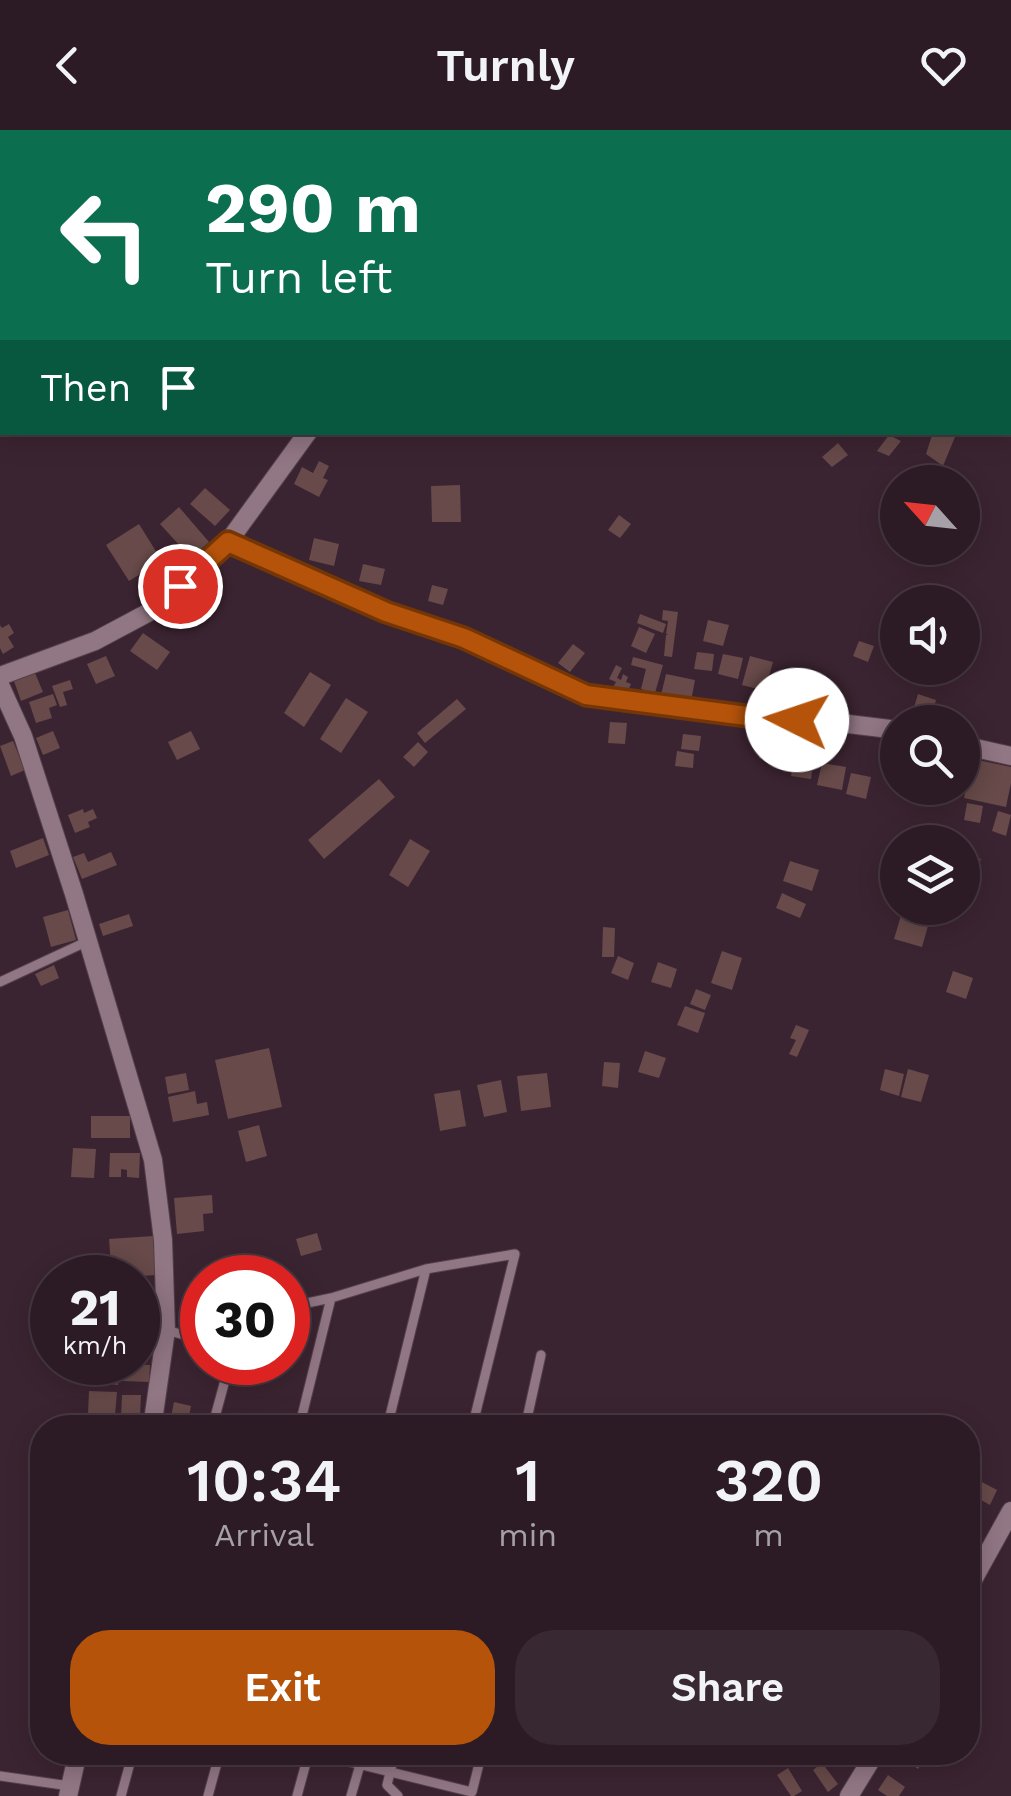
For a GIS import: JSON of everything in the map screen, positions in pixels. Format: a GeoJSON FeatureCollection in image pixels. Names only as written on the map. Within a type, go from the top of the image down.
{"type":"FeatureCollection","features":[{"type":"Feature","properties":{"kind":"street"},"geometry":{"type":"LineString","coordinates":[[0,676],[95,641],[156,609],[228,542],[306,435]]}},
{"type":"Feature","properties":{"kind":"street"},"geometry":{"type":"LineString","coordinates":[[228,542],[386,612],[464,638],[586,695],[762,718],[880,728]]}},
{"type":"Feature","properties":{"kind":"street"},"geometry":{"type":"LineString","coordinates":[[0,686],[23,736],[153,1160],[163,1240],[166,1330],[154,1415]]}},
{"type":"Feature","properties":{"kind":"street"},"geometry":{"type":"LineString","coordinates":[[980,748],[1011,756]]}},
{"type":"Feature","properties":{"kind":"street"},"geometry":{"type":"LineString","coordinates":[[980,1568],[1011,1512]]}},
{"type":"Feature","properties":{"kind":"street"},"geometry":{"type":"LineString","coordinates":[[69,1791],[75,1765]]}},
{"type":"Feature","properties":{"kind":"street"},"geometry":{"type":"LineString","coordinates":[[849,1796],[868,1765]]}},
{"type":"Feature","properties":{"kind":"lane"},"geometry":{"type":"LineString","coordinates":[[0,982],[88,941]]}},
{"type":"Feature","properties":{"kind":"lane"},"geometry":{"type":"LineString","coordinates":[[310,1302],[426,1270],[515,1254],[475,1415]]}},
{"type":"Feature","properties":{"kind":"lane"},"geometry":{"type":"LineString","coordinates":[[390,1415],[426,1270]]}},
{"type":"Feature","properties":{"kind":"lane"},"geometry":{"type":"LineString","coordinates":[[303,1415],[331,1298]]}},
{"type":"Feature","properties":{"kind":"lane"},"geometry":{"type":"LineString","coordinates":[[166,1330],[180,1334]]}},
{"type":"Feature","properties":{"kind":"lane"},"geometry":{"type":"LineString","coordinates":[[528,1415],[541,1355]]}},
{"type":"Feature","properties":{"kind":"lane"},"geometry":{"type":"LineString","coordinates":[[216,1415],[224,1385]]}},
{"type":"Feature","properties":{"kind":"lane"},"geometry":{"type":"LineString","coordinates":[[121,1796],[129,1765]]}},
{"type":"Feature","properties":{"kind":"lane"},"geometry":{"type":"LineString","coordinates":[[208,1796],[216,1765]]}},
{"type":"Feature","properties":{"kind":"lane"},"geometry":{"type":"LineString","coordinates":[[297,1796],[305,1765]]}},
{"type":"Feature","properties":{"kind":"lane"},"geometry":{"type":"LineString","coordinates":[[352,1796],[360,1765],[471,1794],[479,1765]]}},
{"type":"Feature","properties":{"kind":"lane"},"geometry":{"type":"LineString","coordinates":[[392,1765],[387,1785],[398,1796]]}},
{"type":"Feature","properties":{"kind":"lane"},"geometry":{"type":"LineString","coordinates":[[0,1776],[69,1791]]}},
{"type":"Feature","properties":{"kind":"building"},"geometry":{"type":"Polygon","coordinates":[[[889,435],[901,441],[889,456],[877,451],[889,435]]]}},
{"type":"Feature","properties":{"kind":"building"},"geometry":{"type":"Polygon","coordinates":[[[932,435],[952,435],[955,437],[942,465],[926,454],[932,435]]]}},
{"type":"Feature","properties":{"kind":"building"},"geometry":{"type":"Polygon","coordinates":[[[838,443],[848,455],[832,467],[822,457],[838,443]]]}},
{"type":"Feature","properties":{"kind":"building"},"geometry":{"type":"Polygon","coordinates":[[[319,461],[329,466],[323,478],[328,480],[319,497],[294,484],[302,467],[313,473],[319,461]]]}},
{"type":"Feature","properties":{"kind":"building"},"geometry":{"type":"Polygon","coordinates":[[[460,485],[461,522],[432,522],[431,486],[460,485]]]}},
{"type":"Feature","properties":{"kind":"building"},"geometry":{"type":"Polygon","coordinates":[[[205,488],[230,510],[215,526],[190,504],[205,488]]]}},
{"type":"Feature","properties":{"kind":"building"},"geometry":{"type":"Polygon","coordinates":[[[179,507],[209,542],[191,558],[160,524],[179,507]]]}},
{"type":"Feature","properties":{"kind":"building"},"geometry":{"type":"Polygon","coordinates":[[[619,515],[631,524],[620,538],[608,530],[619,515]]]}},
{"type":"Feature","properties":{"kind":"building"},"geometry":{"type":"Polygon","coordinates":[[[139,524],[162,561],[129,581],[106,545],[139,524]]]}},
{"type":"Feature","properties":{"kind":"building"},"geometry":{"type":"Polygon","coordinates":[[[314,538],[339,544],[334,566],[309,560],[314,538]]]}},
{"type":"Feature","properties":{"kind":"building"},"geometry":{"type":"Polygon","coordinates":[[[363,564],[385,569],[381,585],[359,581],[363,564]]]}},
{"type":"Feature","properties":{"kind":"building"},"geometry":{"type":"Polygon","coordinates":[[[432,585],[448,589],[443,605],[428,601],[432,585]]]}},
{"type":"Feature","properties":{"kind":"building"},"geometry":{"type":"Polygon","coordinates":[[[663,610],[678,612],[672,657],[664,656],[669,635],[668,621],[662,620],[663,610]]]}},
{"type":"Feature","properties":{"kind":"building"},"geometry":{"type":"Polygon","coordinates":[[[640,614],[666,624],[663,633],[637,623],[640,614]]]}},
{"type":"Feature","properties":{"kind":"building"},"geometry":{"type":"Polygon","coordinates":[[[708,620],[729,625],[723,646],[703,641],[708,620]]]}},
{"type":"Feature","properties":{"kind":"building"},"geometry":{"type":"Polygon","coordinates":[[[9,624],[14,633],[8,637],[14,647],[3,654],[0,625],[2,628],[9,624]]]}},
{"type":"Feature","properties":{"kind":"building"},"geometry":{"type":"Polygon","coordinates":[[[639,627],[655,634],[646,653],[631,646],[639,627]]]}},
{"type":"Feature","properties":{"kind":"building"},"geometry":{"type":"Polygon","coordinates":[[[143,633],[170,652],[157,670],[130,651],[143,633]]]}},
{"type":"Feature","properties":{"kind":"building"},"geometry":{"type":"Polygon","coordinates":[[[859,641],[874,646],[868,662],[853,656],[859,641]]]}},
{"type":"Feature","properties":{"kind":"building"},"geometry":{"type":"Polygon","coordinates":[[[573,644],[585,653],[570,672],[558,663],[573,644]]]}},
{"type":"Feature","properties":{"kind":"building"},"geometry":{"type":"Polygon","coordinates":[[[697,652],[714,654],[712,671],[694,669],[697,652]]]}},
{"type":"Feature","properties":{"kind":"building"},"geometry":{"type":"Polygon","coordinates":[[[723,654],[743,658],[738,679],[718,674],[723,654]]]}},
{"type":"Feature","properties":{"kind":"building"},"geometry":{"type":"Polygon","coordinates":[[[106,656],[115,676],[96,684],[87,664],[106,656]]]}},
{"type":"Feature","properties":{"kind":"building"},"geometry":{"type":"Polygon","coordinates":[[[750,656],[773,662],[765,691],[742,685],[750,656]]]}},
{"type":"Feature","properties":{"kind":"building"},"geometry":{"type":"Polygon","coordinates":[[[633,657],[663,665],[655,693],[641,689],[646,669],[631,665],[633,657]]]}},
{"type":"Feature","properties":{"kind":"building"},"geometry":{"type":"Polygon","coordinates":[[[616,665],[622,668],[617,678],[621,680],[623,674],[631,684],[627,694],[613,687],[616,682],[609,679],[616,665]]]}},
{"type":"Feature","properties":{"kind":"building"},"geometry":{"type":"Polygon","coordinates":[[[310,672],[331,685],[304,727],[284,713],[310,672]]]}},
{"type":"Feature","properties":{"kind":"building"},"geometry":{"type":"Polygon","coordinates":[[[35,673],[43,692],[21,701],[14,681],[35,673]]]}},
{"type":"Feature","properties":{"kind":"building"},"geometry":{"type":"Polygon","coordinates":[[[666,674],[695,680],[691,701],[661,695],[666,674]]]}},
{"type":"Feature","properties":{"kind":"building"},"geometry":{"type":"Polygon","coordinates":[[[70,680],[73,689],[63,692],[67,705],[60,707],[52,686],[70,680]]]}},
{"type":"Feature","properties":{"kind":"building"},"geometry":{"type":"Polygon","coordinates":[[[53,694],[57,705],[49,708],[52,718],[36,723],[29,702],[53,694]]]}},
{"type":"Feature","properties":{"kind":"building"},"geometry":{"type":"Polygon","coordinates":[[[918,694],[936,700],[935,705],[915,705],[918,694]]]}},
{"type":"Feature","properties":{"kind":"building"},"geometry":{"type":"Polygon","coordinates":[[[346,698],[368,712],[341,753],[320,739],[346,698]]]}},
{"type":"Feature","properties":{"kind":"building"},"geometry":{"type":"Polygon","coordinates":[[[457,699],[466,709],[425,743],[417,733],[457,699]]]}},
{"type":"Feature","properties":{"kind":"building"},"geometry":{"type":"Polygon","coordinates":[[[610,722],[627,723],[625,744],[608,743],[610,722]]]}},
{"type":"Feature","properties":{"kind":"building"},"geometry":{"type":"Polygon","coordinates":[[[761,727],[784,728],[782,760],[759,758],[761,727]]]}},
{"type":"Feature","properties":{"kind":"building"},"geometry":{"type":"Polygon","coordinates":[[[794,727],[820,731],[816,761],[789,757],[794,727]]]}},
{"type":"Feature","properties":{"kind":"building"},"geometry":{"type":"Polygon","coordinates":[[[53,731],[60,748],[43,755],[36,738],[53,731]]]}},
{"type":"Feature","properties":{"kind":"building"},"geometry":{"type":"Polygon","coordinates":[[[191,731],[200,749],[177,760],[168,742],[191,731]]]}},
{"type":"Feature","properties":{"kind":"building"},"geometry":{"type":"Polygon","coordinates":[[[683,734],[701,736],[699,751],[681,749],[683,734]]]}},
{"type":"Feature","properties":{"kind":"building"},"geometry":{"type":"Polygon","coordinates":[[[13,741],[25,770],[11,776],[0,746],[13,741]]]}},
{"type":"Feature","properties":{"kind":"building"},"geometry":{"type":"Polygon","coordinates":[[[418,742],[428,752],[414,767],[403,757],[418,742]]]}},
{"type":"Feature","properties":{"kind":"building"},"geometry":{"type":"Polygon","coordinates":[[[677,751],[694,754],[693,768],[675,766],[677,751]]]}},
{"type":"Feature","properties":{"kind":"building"},"geometry":{"type":"Polygon","coordinates":[[[980,760],[1011,767],[1006,807],[980,801],[980,760]]]}},
{"type":"Feature","properties":{"kind":"building"},"geometry":{"type":"Polygon","coordinates":[[[793,762],[813,765],[811,779],[791,776],[793,762]]]}},
{"type":"Feature","properties":{"kind":"building"},"geometry":{"type":"Polygon","coordinates":[[[822,763],[846,767],[842,790],[817,785],[822,763]]]}},
{"type":"Feature","properties":{"kind":"building"},"geometry":{"type":"Polygon","coordinates":[[[851,773],[871,777],[866,799],[846,794],[851,773]]]}},
{"type":"Feature","properties":{"kind":"building"},"geometry":{"type":"Polygon","coordinates":[[[379,779],[395,797],[324,859],[308,840],[379,779]]]}},
{"type":"Feature","properties":{"kind":"building"},"geometry":{"type":"Polygon","coordinates":[[[967,805],[983,806],[980,823],[964,820],[967,805]]]}},
{"type":"Feature","properties":{"kind":"building"},"geometry":{"type":"Polygon","coordinates":[[[83,809],[84,813],[93,809],[97,818],[88,822],[90,827],[75,833],[68,815],[83,809]]]}},
{"type":"Feature","properties":{"kind":"building"},"geometry":{"type":"Polygon","coordinates":[[[998,811],[1011,815],[1006,836],[992,831],[998,811]]]}},
{"type":"Feature","properties":{"kind":"building"},"geometry":{"type":"Polygon","coordinates":[[[43,838],[49,855],[16,868],[10,851],[43,838]]]}},
{"type":"Feature","properties":{"kind":"building"},"geometry":{"type":"Polygon","coordinates":[[[410,839],[430,851],[408,887],[389,875],[410,839]]]}},
{"type":"Feature","properties":{"kind":"building"},"geometry":{"type":"Polygon","coordinates":[[[111,852],[117,865],[82,879],[73,857],[84,853],[88,862],[111,852]]]}},
{"type":"Feature","properties":{"kind":"building"},"geometry":{"type":"Polygon","coordinates":[[[790,861],[819,870],[812,891],[783,881],[790,861]]]}},
{"type":"Feature","properties":{"kind":"building"},"geometry":{"type":"Polygon","coordinates":[[[782,893],[806,904],[800,918],[776,908],[782,893]]]}},
{"type":"Feature","properties":{"kind":"building"},"geometry":{"type":"Polygon","coordinates":[[[68,910],[76,940],[51,947],[43,917],[68,910]]]}},
{"type":"Feature","properties":{"kind":"building"},"geometry":{"type":"Polygon","coordinates":[[[129,914],[133,926],[103,936],[99,924],[129,914]]]}},
{"type":"Feature","properties":{"kind":"building"},"geometry":{"type":"Polygon","coordinates":[[[898,925],[928,925],[922,947],[894,939],[898,925]]]}},
{"type":"Feature","properties":{"kind":"building"},"geometry":{"type":"Polygon","coordinates":[[[603,927],[615,928],[614,957],[602,957],[603,927]]]}},
{"type":"Feature","properties":{"kind":"building"},"geometry":{"type":"Polygon","coordinates":[[[722,951],[742,958],[732,990],[711,983],[722,951]]]}},
{"type":"Feature","properties":{"kind":"building"},"geometry":{"type":"Polygon","coordinates":[[[618,956],[634,963],[628,980],[611,973],[618,956]]]}},
{"type":"Feature","properties":{"kind":"building"},"geometry":{"type":"Polygon","coordinates":[[[658,962],[677,969],[671,988],[651,982],[658,962]]]}},
{"type":"Feature","properties":{"kind":"building"},"geometry":{"type":"Polygon","coordinates":[[[54,965],[59,978],[41,986],[35,974],[54,965]]]}},
{"type":"Feature","properties":{"kind":"building"},"geometry":{"type":"Polygon","coordinates":[[[953,971],[973,978],[966,999],[946,992],[953,971]]]}},
{"type":"Feature","properties":{"kind":"building"},"geometry":{"type":"Polygon","coordinates":[[[696,989],[711,995],[705,1010],[690,1004],[696,989]]]}},
{"type":"Feature","properties":{"kind":"building"},"geometry":{"type":"Polygon","coordinates":[[[685,1006],[705,1013],[698,1033],[677,1025],[685,1006]]]}},
{"type":"Feature","properties":{"kind":"building"},"geometry":{"type":"Polygon","coordinates":[[[796,1025],[809,1030],[797,1057],[789,1054],[796,1040],[790,1038],[796,1025]]]}},
{"type":"Feature","properties":{"kind":"building"},"geometry":{"type":"Polygon","coordinates":[[[269,1048],[282,1107],[228,1119],[215,1060],[269,1048]]]}},
{"type":"Feature","properties":{"kind":"building"},"geometry":{"type":"Polygon","coordinates":[[[645,1051],[666,1058],[659,1078],[638,1072],[645,1051]]]}},
{"type":"Feature","properties":{"kind":"building"},"geometry":{"type":"Polygon","coordinates":[[[604,1062],[620,1063],[618,1088],[602,1086],[604,1062]]]}},
{"type":"Feature","properties":{"kind":"building"},"geometry":{"type":"Polygon","coordinates":[[[885,1069],[904,1074],[899,1096],[880,1090],[885,1069]]]}},
{"type":"Feature","properties":{"kind":"building"},"geometry":{"type":"Polygon","coordinates":[[[908,1069],[929,1075],[921,1102],[901,1097],[908,1069]]]}},
{"type":"Feature","properties":{"kind":"building"},"geometry":{"type":"Polygon","coordinates":[[[186,1073],[189,1090],[168,1094],[165,1077],[186,1073]]]}},
{"type":"Feature","properties":{"kind":"building"},"geometry":{"type":"Polygon","coordinates":[[[547,1073],[551,1107],[521,1111],[517,1076],[547,1073]]]}},
{"type":"Feature","properties":{"kind":"building"},"geometry":{"type":"Polygon","coordinates":[[[501,1080],[507,1112],[484,1117],[477,1085],[501,1080]]]}},
{"type":"Feature","properties":{"kind":"building"},"geometry":{"type":"Polygon","coordinates":[[[460,1090],[466,1126],[440,1131],[434,1094],[460,1090]]]}},
{"type":"Feature","properties":{"kind":"building"},"geometry":{"type":"Polygon","coordinates":[[[195,1091],[197,1104],[207,1102],[209,1115],[173,1122],[168,1097],[195,1091]]]}},
{"type":"Feature","properties":{"kind":"building"},"geometry":{"type":"Polygon","coordinates":[[[91,1116],[130,1116],[130,1138],[91,1138],[91,1116]]]}},
{"type":"Feature","properties":{"kind":"building"},"geometry":{"type":"Polygon","coordinates":[[[259,1125],[267,1156],[246,1162],[238,1131],[259,1125]]]}},
{"type":"Feature","properties":{"kind":"building"},"geometry":{"type":"Polygon","coordinates":[[[73,1148],[96,1149],[94,1178],[71,1177],[73,1148]]]}},
{"type":"Feature","properties":{"kind":"building"},"geometry":{"type":"Polygon","coordinates":[[[110,1153],[140,1153],[139,1178],[127,1177],[127,1170],[121,1169],[121,1177],[109,1177],[110,1153]]]}},
{"type":"Feature","properties":{"kind":"building"},"geometry":{"type":"Polygon","coordinates":[[[212,1195],[213,1213],[203,1214],[204,1231],[177,1234],[174,1198],[212,1195]]]}},
{"type":"Feature","properties":{"kind":"building"},"geometry":{"type":"Polygon","coordinates":[[[317,1233],[322,1250],[301,1255],[296,1239],[317,1233]]]}},
{"type":"Feature","properties":{"kind":"building"},"geometry":{"type":"Polygon","coordinates":[[[153,1236],[154,1255],[110,1255],[109,1239],[153,1236]]]}},
{"type":"Feature","properties":{"kind":"building"},"geometry":{"type":"Polygon","coordinates":[[[89,1391],[117,1392],[115,1415],[88,1414],[89,1391]]]}},
{"type":"Feature","properties":{"kind":"building"},"geometry":{"type":"Polygon","coordinates":[[[122,1395],[141,1395],[140,1415],[121,1415],[122,1395]]]}},
{"type":"Feature","properties":{"kind":"building"},"geometry":{"type":"Polygon","coordinates":[[[174,1402],[191,1406],[189,1415],[171,1415],[174,1402]]]}},
{"type":"Feature","properties":{"kind":"building"},"geometry":{"type":"Polygon","coordinates":[[[980,1481],[997,1490],[990,1505],[980,1499],[980,1481]]]}},
{"type":"Feature","properties":{"kind":"building"},"geometry":{"type":"Polygon","coordinates":[[[824,1765],[838,1784],[828,1792],[813,1770],[824,1765]]]}},
{"type":"Feature","properties":{"kind":"building"},"geometry":{"type":"Polygon","coordinates":[[[788,1768],[802,1791],[794,1796],[777,1775],[788,1768]]]}},
{"type":"Feature","properties":{"kind":"building"},"geometry":{"type":"Polygon","coordinates":[[[888,1775],[905,1787],[899,1796],[887,1796],[878,1790],[888,1775]]]}},
{"type":"Feature","properties":{"kind":"route"},"geometry":{"type":"LineString","coordinates":[[180,586],[228,542],[386,612],[464,638],[586,695],[797,720]]}}]}
